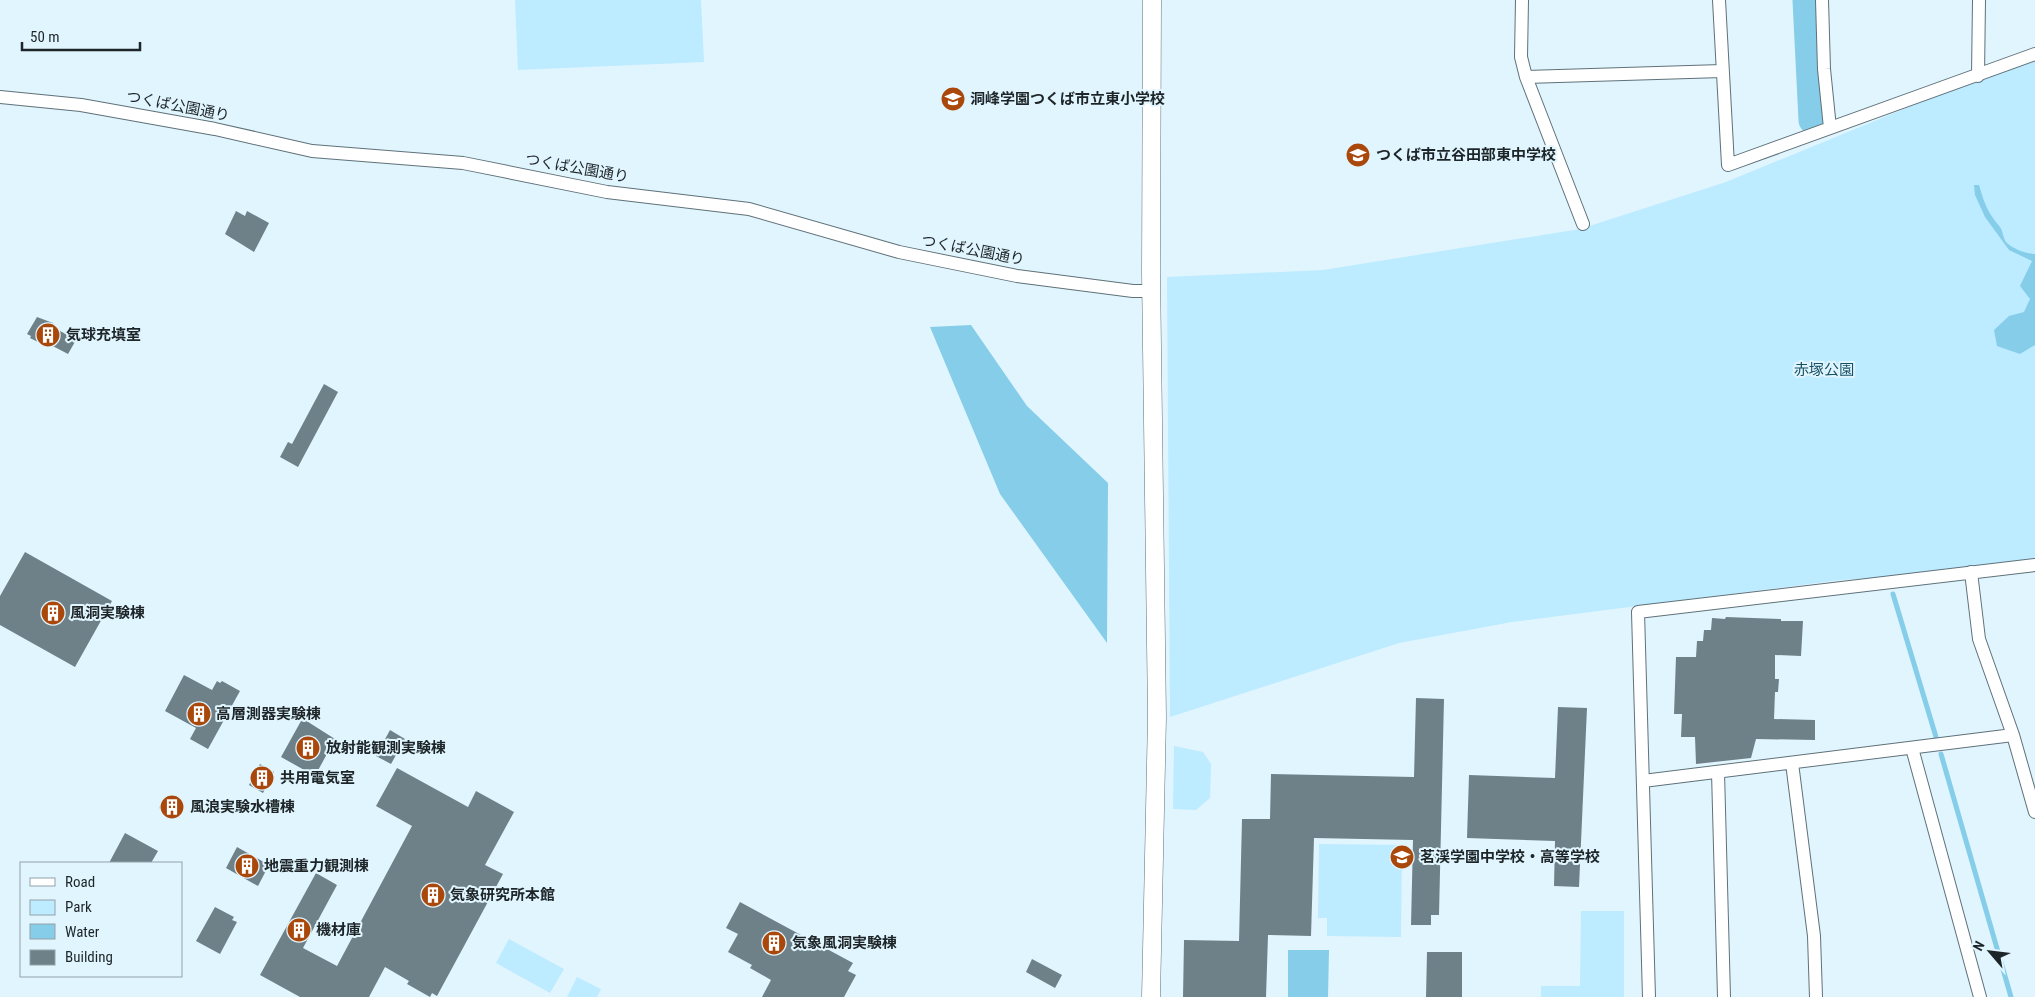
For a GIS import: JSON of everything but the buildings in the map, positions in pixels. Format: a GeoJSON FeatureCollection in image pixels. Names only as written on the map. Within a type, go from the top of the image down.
{"type":"FeatureCollection","features":[{"type":"Feature","properties":{"kind":"street"},"geometry":{"type":"LineString","coordinates":[[1151,997],[1157,717],[1151,273],[1152,0]]}},
{"type":"Feature","properties":{"kind":"street"},"geometry":{"type":"LineString","coordinates":[[1522,0],[1521,57],[1526,77],[1583,224]]}},
{"type":"Feature","properties":{"kind":"street"},"geometry":{"type":"LineString","coordinates":[[1719,0],[1728,165],[2035,54]]}},
{"type":"Feature","properties":{"kind":"street"},"geometry":{"type":"LineString","coordinates":[[1822,0],[1824,68],[1830,128]]}},
{"type":"Feature","properties":{"kind":"street"},"geometry":{"type":"LineString","coordinates":[[1978,76],[1979,0]]}},
{"type":"Feature","properties":{"kind":"street"},"geometry":{"type":"LineString","coordinates":[[1526,77],[1722,71]]}},
{"type":"Feature","properties":{"kind":"street","name":"つくば公園通り"},"geometry":{"type":"LineString","coordinates":[[0,97],[81,105],[215,129],[312,152],[463,163],[607,192],[749,209],[899,252],[1017,276],[1145,291]]}},
{"type":"Feature","properties":{"kind":"street"},"geometry":{"type":"LineString","coordinates":[[1649,997],[1638,612],[2035,565]]}},
{"type":"Feature","properties":{"kind":"street"},"geometry":{"type":"LineString","coordinates":[[1971,572],[1980,639],[2013,736],[2035,812]]}},
{"type":"Feature","properties":{"kind":"street"},"geometry":{"type":"LineString","coordinates":[[1643,781],[2013,736]]}},
{"type":"Feature","properties":{"kind":"street"},"geometry":{"type":"LineString","coordinates":[[1912,748],[1980,997]]}},
{"type":"Feature","properties":{"kind":"street"},"geometry":{"type":"LineString","coordinates":[[1792,763],[1814,936],[1816,997]]}},
{"type":"Feature","properties":{"kind":"street"},"geometry":{"type":"LineString","coordinates":[[1718,772],[1724,997]]}},
{"type":"Feature","properties":{"kind":"green space"},"geometry":{"type":"Polygon","coordinates":[[[515,0],[701,0],[704,62],[518,70],[515,0]]]}},
{"type":"Feature","properties":{"kind":"green space","name":"赤塚公園"},"geometry":{"type":"Polygon","coordinates":[[[2035,55],[2035,565],[1971,572],[1840,580],[1512,622],[1399,643],[1170,717],[1167,277],[1323,270],[1580,229],[1726,182],[2035,55]]]}},
{"type":"Feature","properties":{"kind":"green space"},"geometry":{"type":"Polygon","coordinates":[[[1174,746],[1203,752],[1211,764],[1210,798],[1196,810],[1173,809],[1174,746]]]}},
{"type":"Feature","properties":{"kind":"green space"},"geometry":{"type":"Polygon","coordinates":[[[1319,844],[1402,845],[1401,937],[1327,936],[1327,918],[1318,918],[1319,844]]]}},
{"type":"Feature","properties":{"kind":"green space"},"geometry":{"type":"Polygon","coordinates":[[[1581,911],[1624,911],[1624,997],[1541,997],[1541,986],[1580,986],[1581,911]]]}},
{"type":"Feature","properties":{"kind":"green space"},"geometry":{"type":"Polygon","coordinates":[[[509,939],[564,969],[550,993],[496,963],[509,939]]]}},
{"type":"Feature","properties":{"kind":"green space"},"geometry":{"type":"Polygon","coordinates":[[[577,977],[601,989],[597,997],[567,997],[577,977]]]}},
{"type":"Feature","properties":{"kind":"water"},"geometry":{"type":"Polygon","coordinates":[[[1974,185],[1979,185],[1987,208],[2001,229],[2006,242],[2020,251],[2035,254],[2035,345],[2020,354],[1997,346],[1994,330],[2009,316],[2024,312],[2030,299],[2020,286],[2032,261],[2009,250],[1985,217],[1975,195],[1974,185]]]}},
{"type":"Feature","properties":{"kind":"water"},"geometry":{"type":"Polygon","coordinates":[[[971,325],[1027,406],[1108,483],[1107,643],[1000,494],[930,327],[971,325]]]}},
{"type":"Feature","properties":{"kind":"water"},"geometry":{"type":"Polygon","coordinates":[[[1288,950],[1329,950],[1328,997],[1288,997],[1288,950]]]}},
{"type":"Feature","properties":{"kind":"waterway"},"geometry":{"type":"LineString","coordinates":[[1807,0],[1813,120]]}},
{"type":"Feature","properties":{"kind":"waterway"},"geometry":{"type":"LineString","coordinates":[[1893,594],[1936,737]]}},
{"type":"Feature","properties":{"kind":"waterway"},"geometry":{"type":"LineString","coordinates":[[1941,754],[2011,997]]}},
{"type":"Feature","properties":{"kind":"place","name":"洞峰学園つくば市立東小学校"},"geometry":{"type":"Point","coordinates":[953,99]}},
{"type":"Feature","properties":{"kind":"place","name":"つくば市立谷田部東中学校"},"geometry":{"type":"Point","coordinates":[1358,155]}},
{"type":"Feature","properties":{"kind":"place","name":"気球充填室"},"geometry":{"type":"Point","coordinates":[48,335]}},
{"type":"Feature","properties":{"kind":"place","name":"風洞実験棟"},"geometry":{"type":"Point","coordinates":[53,613]}},
{"type":"Feature","properties":{"kind":"place","name":"高層測器実験棟"},"geometry":{"type":"Point","coordinates":[199,714]}},
{"type":"Feature","properties":{"kind":"place","name":"放射能観測実験棟"},"geometry":{"type":"Point","coordinates":[308,748]}},
{"type":"Feature","properties":{"kind":"place","name":"共用電気室"},"geometry":{"type":"Point","coordinates":[262,778]}},
{"type":"Feature","properties":{"kind":"place","name":"風浪実験水槽棟"},"geometry":{"type":"Point","coordinates":[172,807]}},
{"type":"Feature","properties":{"kind":"place","name":"茗渓学園中学校・高等学校"},"geometry":{"type":"Point","coordinates":[1402,857]}},
{"type":"Feature","properties":{"kind":"place","name":"地震重力観測棟"},"geometry":{"type":"Point","coordinates":[247,866]}},
{"type":"Feature","properties":{"kind":"place","name":"気象研究所本館"},"geometry":{"type":"Point","coordinates":[433,895]}},
{"type":"Feature","properties":{"kind":"place","name":"機材庫"},"geometry":{"type":"Point","coordinates":[299,930]}},
{"type":"Feature","properties":{"kind":"place","name":"気象風洞実験棟"},"geometry":{"type":"Point","coordinates":[774,943]}}]}
